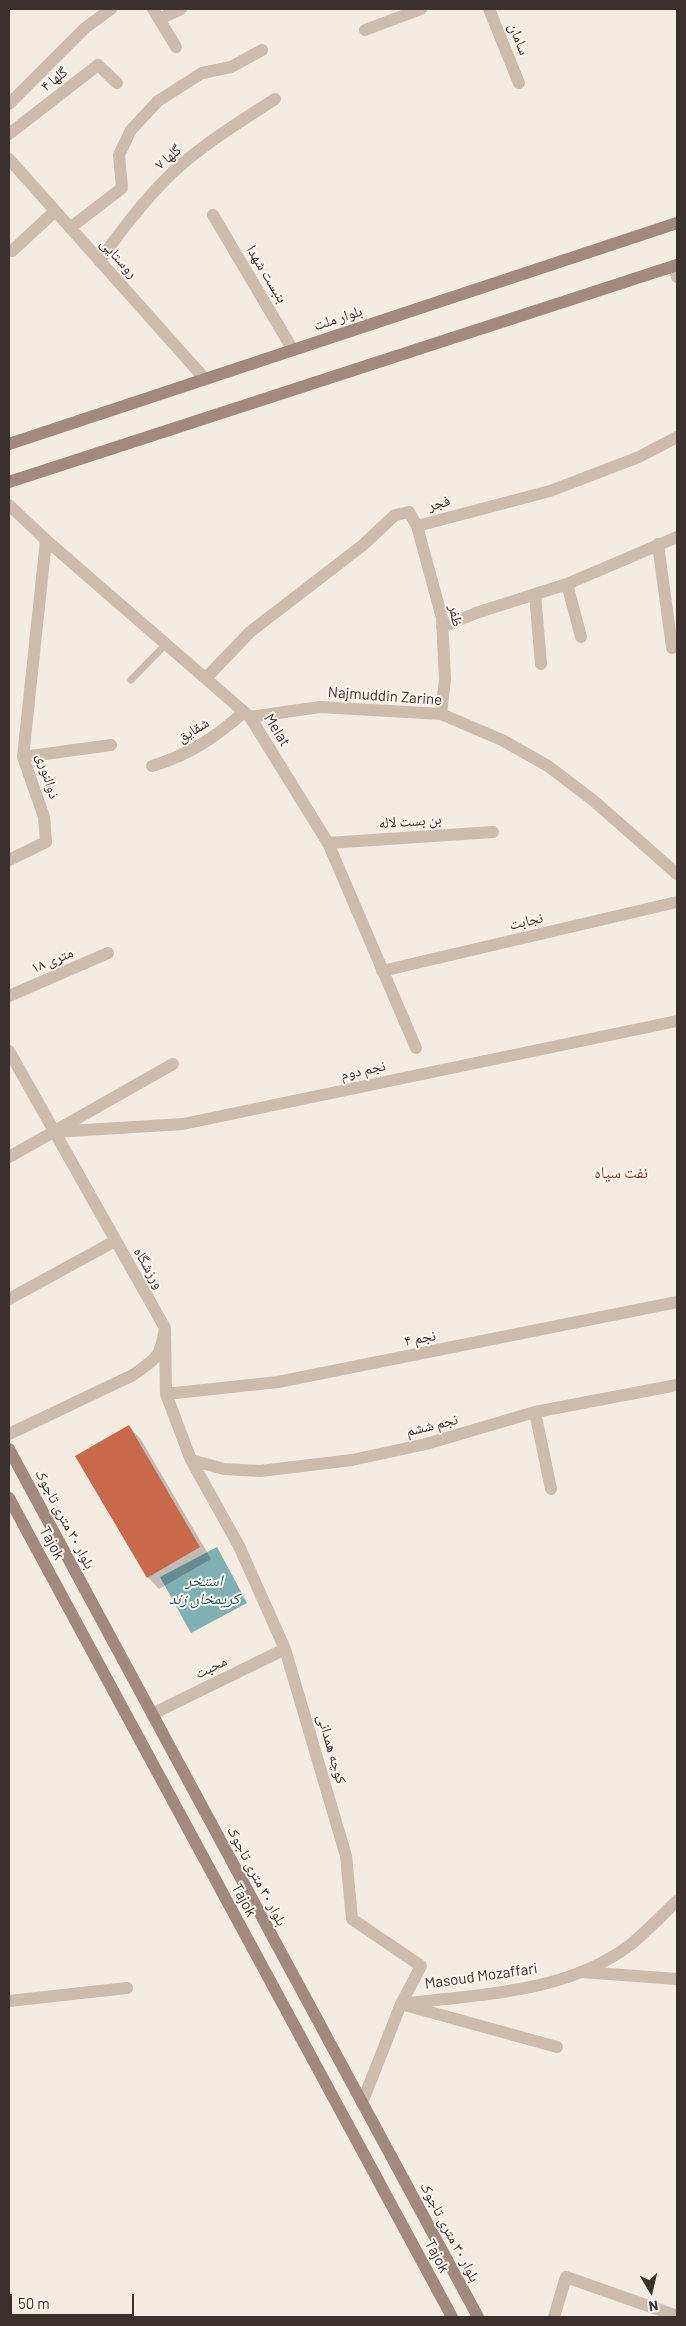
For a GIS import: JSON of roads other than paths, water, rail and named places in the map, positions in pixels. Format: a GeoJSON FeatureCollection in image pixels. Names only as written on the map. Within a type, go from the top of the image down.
{"type":"FeatureCollection","features":[{"type":"Feature","properties":{"kind":"main road","name":"بلوار ملت"},"geometry":{"type":"LineString","coordinates":[[9,444],[677,223]]}},
{"type":"Feature","properties":{"kind":"main road"},"geometry":{"type":"LineString","coordinates":[[9,482],[676,269]]}},
{"type":"Feature","properties":{"kind":"main road","name":"بلوار ۳۰ متری تاجوک"},"geometry":{"type":"LineString","coordinates":[[9,1449],[478,2317]]}},
{"type":"Feature","properties":{"kind":"main road","name":"Tajok"},"geometry":{"type":"LineString","coordinates":[[9,1498],[452,2317]]}},
{"type":"Feature","properties":{"kind":"street"},"geometry":{"type":"LineString","coordinates":[[9,104],[85,28],[111,9]]}},
{"type":"Feature","properties":{"kind":"street"},"geometry":{"type":"LineString","coordinates":[[176,47],[156,14],[181,9]]}},
{"type":"Feature","properties":{"kind":"street"},"geometry":{"type":"LineString","coordinates":[[365,30],[421,9]]}},
{"type":"Feature","properties":{"kind":"street","name":"سامان"},"geometry":{"type":"LineString","coordinates":[[489,9],[519,83]]}},
{"type":"Feature","properties":{"kind":"street"},"geometry":{"type":"LineString","coordinates":[[70,228],[122,188],[119,155],[131,130],[158,101],[202,73],[231,67],[262,50]]}},
{"type":"Feature","properties":{"kind":"street","name":"گلها ۴"},"geometry":{"type":"LineString","coordinates":[[9,134],[98,65],[117,83]]}},
{"type":"Feature","properties":{"kind":"street","name":"گلها ۷"},"geometry":{"type":"LineString","coordinates":[[100,261],[124,227],[163,182],[222,134],[275,99]]}},
{"type":"Feature","properties":{"kind":"street","name":"روستایی"},"geometry":{"type":"LineString","coordinates":[[9,159],[205,379]]}},
{"type":"Feature","properties":{"kind":"street"},"geometry":{"type":"LineString","coordinates":[[12,251],[56,211]]}},
{"type":"Feature","properties":{"kind":"street","name":"بنبست شهدا"},"geometry":{"type":"LineString","coordinates":[[213,215],[293,350]]}},
{"type":"Feature","properties":{"kind":"street","name":"فجر"},"geometry":{"type":"LineString","coordinates":[[206,678],[250,632],[363,544],[395,515],[410,512],[417,526],[550,491],[639,458],[677,437]]}},
{"type":"Feature","properties":{"kind":"street","name":"Melat"},"geometry":{"type":"LineString","coordinates":[[9,505],[46,540],[247,714],[328,843],[416,1048]]}},
{"type":"Feature","properties":{"kind":"street","name":"ظفر"},"geometry":{"type":"LineString","coordinates":[[417,526],[442,618],[445,679],[441,714]]}},
{"type":"Feature","properties":{"kind":"street"},"geometry":{"type":"LineString","coordinates":[[442,627],[567,584],[677,537]]}},
{"type":"Feature","properties":{"kind":"street","name":"ذوالنوری"},"geometry":{"type":"LineString","coordinates":[[9,860],[46,842],[44,817],[23,757],[46,540]]}},
{"type":"Feature","properties":{"kind":"street"},"geometry":{"type":"LineString","coordinates":[[658,544],[672,648]]}},
{"type":"Feature","properties":{"kind":"street"},"geometry":{"type":"LineString","coordinates":[[567,584],[581,637]]}},
{"type":"Feature","properties":{"kind":"street"},"geometry":{"type":"LineString","coordinates":[[535,594],[540,664]]}},
{"type":"Feature","properties":{"kind":"street","name":"Najmuddin Zarine"},"geometry":{"type":"LineString","coordinates":[[247,714],[320,707],[441,714],[502,740],[548,766],[594,802],[677,874]]}},
{"type":"Feature","properties":{"kind":"street","name":"شقایق"},"geometry":{"type":"LineString","coordinates":[[152,766],[174,760],[199,748],[247,714]]}},
{"type":"Feature","properties":{"kind":"street"},"geometry":{"type":"LineString","coordinates":[[23,757],[111,745]]}},
{"type":"Feature","properties":{"kind":"street","name":"بن بست لاله"},"geometry":{"type":"LineString","coordinates":[[328,843],[493,832]]}},
{"type":"Feature","properties":{"kind":"street","name":"نجابت"},"geometry":{"type":"LineString","coordinates":[[382,971],[677,902]]}},
{"type":"Feature","properties":{"kind":"street","name":"۱۸ متری"},"geometry":{"type":"LineString","coordinates":[[9,996],[108,953]]}},
{"type":"Feature","properties":{"kind":"street","name":"نجم دوم"},"geometry":{"type":"LineString","coordinates":[[53,1132],[183,1124],[677,1021]]}},
{"type":"Feature","properties":{"kind":"street","name":"ورزشگاه"},"geometry":{"type":"LineString","coordinates":[[9,1051],[165,1328]]}},
{"type":"Feature","properties":{"kind":"street"},"geometry":{"type":"LineString","coordinates":[[9,1157],[173,1064]]}},
{"type":"Feature","properties":{"kind":"street"},"geometry":{"type":"LineString","coordinates":[[9,1299],[116,1241]]}},
{"type":"Feature","properties":{"kind":"street","name":"نجم ۴"},"geometry":{"type":"LineString","coordinates":[[166,1394],[278,1382],[677,1302]]}},
{"type":"Feature","properties":{"kind":"street"},"geometry":{"type":"LineString","coordinates":[[9,1434],[133,1375],[151,1362],[161,1351],[165,1328]]}},
{"type":"Feature","properties":{"kind":"street","name":"کوچه همدانی"},"geometry":{"type":"LineString","coordinates":[[165,1328],[166,1394],[191,1460],[239,1546],[285,1649],[346,1856],[352,1919],[421,1966],[401,2004]]}},
{"type":"Feature","properties":{"kind":"street","name":"نجم ششم"},"geometry":{"type":"LineString","coordinates":[[191,1460],[224,1469],[260,1471],[352,1460],[426,1444],[535,1412],[677,1385]]}},
{"type":"Feature","properties":{"kind":"street"},"geometry":{"type":"LineString","coordinates":[[535,1412],[552,1489]]}},
{"type":"Feature","properties":{"kind":"street","name":"محبت"},"geometry":{"type":"LineString","coordinates":[[152,1714],[285,1649]]}},
{"type":"Feature","properties":{"kind":"street","name":"Masoud Mozaffari"},"geometry":{"type":"LineString","coordinates":[[401,2004],[532,1988],[582,1972],[629,1945],[677,1901]]}},
{"type":"Feature","properties":{"kind":"street"},"geometry":{"type":"LineString","coordinates":[[582,1972],[677,1979]]}},
{"type":"Feature","properties":{"kind":"street"},"geometry":{"type":"LineString","coordinates":[[9,2001],[127,1988]]}},
{"type":"Feature","properties":{"kind":"street"},"geometry":{"type":"LineString","coordinates":[[362,2104],[401,2004],[556,2047]]}},
{"type":"Feature","properties":{"kind":"street"},"geometry":{"type":"LineString","coordinates":[[554,2317],[566,2277],[677,2316]]}},
{"type":"Feature","properties":{"kind":"lane"},"geometry":{"type":"LineString","coordinates":[[132,680],[166,644]]}},
{"type":"Feature","properties":{"kind":"water","name":"استخر کریمخان زند"},"geometry":{"type":"Polygon","coordinates":[[[217,1547],[247,1603],[191,1633],[160,1577],[217,1547]]]}},
{"type":"Feature","properties":{"kind":"district","name":"نفت سیاه"},"geometry":{"type":"Point","coordinates":[621,1173]}}]}
